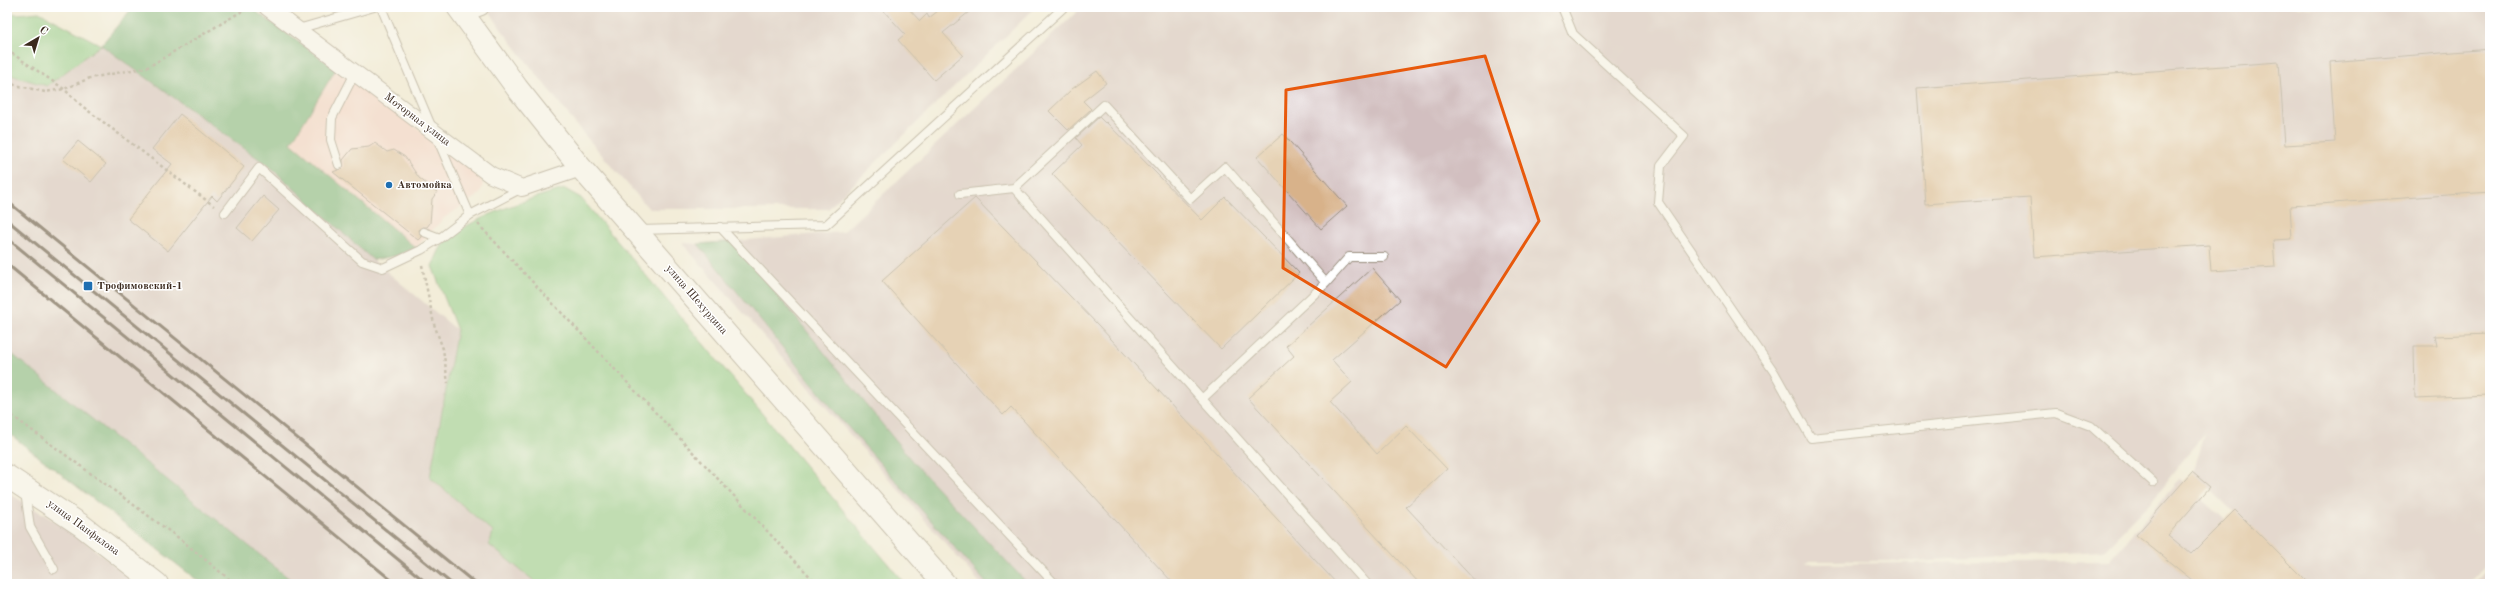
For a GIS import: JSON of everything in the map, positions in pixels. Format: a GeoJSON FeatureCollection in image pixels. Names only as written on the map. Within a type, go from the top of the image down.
{"type":"FeatureCollection","features":[{"type":"Feature","properties":{"kind":"main road","name":"улица Шехурдина"},"geometry":{"type":"LineString","coordinates":[[467,9],[517,88],[581,168],[945,584]]}},
{"type":"Feature","properties":{"kind":"main road","name":"улица Панфилова"},"geometry":{"type":"LineString","coordinates":[[16,481],[81,525],[157,584]]}},
{"type":"Feature","properties":{"kind":"street","name":"Моторная улица"},"geometry":{"type":"LineString","coordinates":[[267,7],[491,175],[522,188]]}},
{"type":"Feature","properties":{"kind":"street"},"geometry":{"type":"LineString","coordinates":[[522,188],[581,168]]}},
{"type":"Feature","properties":{"kind":"lane"},"geometry":{"type":"LineString","coordinates":[[297,30],[374,7]]}},
{"type":"Feature","properties":{"kind":"lane"},"geometry":{"type":"LineString","coordinates":[[381,7],[470,215]]}},
{"type":"Feature","properties":{"kind":"lane"},"geometry":{"type":"LineString","coordinates":[[634,230],[826,225],[1064,7]]}},
{"type":"Feature","properties":{"kind":"lane"},"geometry":{"type":"LineString","coordinates":[[1562,7],[1573,34],[1684,136],[1661,166],[1658,202],[1774,372],[1811,438],[2056,413],[2091,426],[2153,482]]}},
{"type":"Feature","properties":{"kind":"lane"},"geometry":{"type":"LineString","coordinates":[[339,165],[331,140],[332,118],[354,73]]}},
{"type":"Feature","properties":{"kind":"lane"},"geometry":{"type":"LineString","coordinates":[[960,194],[1014,188],[1104,105],[1190,199],[1225,167],[1326,282]]}},
{"type":"Feature","properties":{"kind":"lane"},"geometry":{"type":"LineString","coordinates":[[225,213],[259,168],[362,262],[384,268],[421,250],[440,238],[470,215],[522,188]]}},
{"type":"Feature","properties":{"kind":"lane"},"geometry":{"type":"LineString","coordinates":[[1014,188],[1367,584]]}},
{"type":"Feature","properties":{"kind":"lane"},"geometry":{"type":"LineString","coordinates":[[720,227],[1055,584]]}},
{"type":"Feature","properties":{"kind":"lane"},"geometry":{"type":"LineString","coordinates":[[424,232],[440,238]]}},
{"type":"Feature","properties":{"kind":"lane"},"geometry":{"type":"LineString","coordinates":[[1202,399],[1326,282],[1348,258],[1384,257]]}},
{"type":"Feature","properties":{"kind":"lane"},"geometry":{"type":"LineString","coordinates":[[16,481],[30,527],[54,569]]}},
{"type":"Feature","properties":{"kind":"path"},"geometry":{"type":"LineString","coordinates":[[7,83],[44,92],[64,89],[90,78],[148,67],[249,7]]}},
{"type":"Feature","properties":{"kind":"path"},"geometry":{"type":"LineString","coordinates":[[7,50],[64,89],[82,106],[206,201],[225,213]]}},
{"type":"Feature","properties":{"kind":"path"},"geometry":{"type":"LineString","coordinates":[[470,215],[817,584]]}},
{"type":"Feature","properties":{"kind":"path"},"geometry":{"type":"LineString","coordinates":[[421,250],[434,324],[443,349],[448,383]]}},
{"type":"Feature","properties":{"kind":"path"},"geometry":{"type":"LineString","coordinates":[[7,412],[180,539],[235,584]]}},
{"type":"Feature","properties":{"kind":"highlighted area"},"geometry":{"type":"Polygon","coordinates":[[[1485,56],[1539,221],[1446,367],[1283,268],[1286,90],[1485,56]]]}},
{"type":"Feature","properties":{"kind":"shaded area"},"geometry":{"type":"Polygon","coordinates":[[[487,7],[1036,7],[828,209],[649,209],[582,132],[501,29],[487,7]]]}},
{"type":"Feature","properties":{"kind":"shaded area"},"geometry":{"type":"Polygon","coordinates":[[[1082,7],[2490,7],[2490,562],[2470,584],[2309,584],[2192,472],[2205,432],[2150,503],[2103,551],[1915,561],[1809,561],[1805,564],[2109,561],[2180,479],[2296,584],[981,584],[682,243],[698,244],[843,232],[1082,7]]]}},
{"type":"Feature","properties":{"kind":"shaded area"},"geometry":{"type":"Polygon","coordinates":[[[101,45],[270,167],[373,260],[457,330],[430,477],[493,532],[489,545],[538,584],[296,584],[7,350],[7,74],[47,86],[101,45]]]}},
{"type":"Feature","properties":{"kind":"shaded area"},"geometry":{"type":"Polygon","coordinates":[[[336,69],[478,172],[483,184],[480,194],[444,218],[416,248],[291,143],[336,69]]]}},
{"type":"Feature","properties":{"kind":"shaded area"},"geometry":{"type":"Polygon","coordinates":[[[7,492],[77,535],[137,584],[7,584],[7,492]]]}},
{"type":"Feature","properties":{"kind":"shaded area"},"geometry":{"type":"Polygon","coordinates":[[[2490,568],[2490,584],[2475,584],[2490,568]]]}},
{"type":"Feature","properties":{"kind":"green space"},"geometry":{"type":"Polygon","coordinates":[[[133,7],[250,7],[336,69],[291,143],[416,248],[395,256],[373,260],[270,167],[101,45],[133,7]]]}},
{"type":"Feature","properties":{"kind":"green space"},"geometry":{"type":"Polygon","coordinates":[[[7,12],[17,14],[39,12],[101,45],[47,86],[7,74],[7,12]]]}},
{"type":"Feature","properties":{"kind":"green space"},"geometry":{"type":"Polygon","coordinates":[[[565,189],[581,198],[905,584],[538,584],[489,545],[493,532],[430,477],[457,330],[432,266],[438,252],[451,236],[481,219],[518,203],[565,189]]]}},
{"type":"Feature","properties":{"kind":"green space"},"geometry":{"type":"Polygon","coordinates":[[[734,241],[912,461],[1028,584],[987,584],[840,418],[698,244],[734,241]]]}},
{"type":"Feature","properties":{"kind":"green space"},"geometry":{"type":"Polygon","coordinates":[[[7,350],[296,584],[202,584],[7,432],[7,350]]]}},
{"type":"Feature","properties":{"kind":"building"},"geometry":{"type":"Polygon","coordinates":[[[880,7],[907,7],[920,21],[927,14],[929,18],[943,7],[975,7],[943,33],[963,55],[934,80],[898,40],[905,34],[880,7]]]}},
{"type":"Feature","properties":{"kind":"building"},"geometry":{"type":"Polygon","coordinates":[[[2490,49],[2490,192],[2290,206],[2292,239],[2273,240],[2275,267],[2211,271],[2209,245],[2034,257],[2030,197],[1925,204],[1917,88],[2279,62],[2285,145],[2335,142],[2330,62],[2490,49]]]}},
{"type":"Feature","properties":{"kind":"building"},"geometry":{"type":"Polygon","coordinates":[[[1097,71],[1106,83],[1083,101],[1091,109],[1068,130],[1049,111],[1072,89],[1097,71]]]}},
{"type":"Feature","properties":{"kind":"building"},"geometry":{"type":"Polygon","coordinates":[[[180,114],[244,167],[217,201],[212,196],[168,251],[128,219],[172,164],[152,149],[180,114]]]}},
{"type":"Feature","properties":{"kind":"building"},"geometry":{"type":"Polygon","coordinates":[[[1099,117],[1105,123],[1106,122],[1202,220],[1225,197],[1299,273],[1221,349],[1052,174],[1082,145],[1076,138],[1099,117]]]}},
{"type":"Feature","properties":{"kind":"building"},"geometry":{"type":"Polygon","coordinates":[[[1283,134],[1347,206],[1321,229],[1257,157],[1283,134]]]}},
{"type":"Feature","properties":{"kind":"building"},"geometry":{"type":"Polygon","coordinates":[[[78,141],[106,164],[91,182],[63,159],[78,141]]]}},
{"type":"Feature","properties":{"kind":"building","name":"Автомойка"},"geometry":{"type":"Polygon","coordinates":[[[375,143],[387,152],[394,150],[405,157],[419,178],[437,192],[432,199],[430,223],[427,227],[423,227],[419,230],[421,237],[418,240],[333,172],[343,168],[343,160],[352,149],[369,147],[375,143]]]}},
{"type":"Feature","properties":{"kind":"building"},"geometry":{"type":"Polygon","coordinates":[[[263,196],[279,210],[252,241],[237,228],[263,196]]]}},
{"type":"Feature","properties":{"kind":"building"},"geometry":{"type":"Polygon","coordinates":[[[975,198],[1099,326],[1337,584],[1174,584],[1011,407],[1003,415],[882,281],[975,198]]]}},
{"type":"Feature","properties":{"kind":"building"},"geometry":{"type":"Polygon","coordinates":[[[1372,268],[1400,300],[1332,360],[1352,382],[1330,402],[1377,454],[1406,426],[1447,469],[1406,507],[1478,584],[1420,584],[1248,398],[1294,356],[1286,346],[1372,268]]]}},
{"type":"Feature","properties":{"kind":"building"},"geometry":{"type":"Polygon","coordinates":[[[2490,334],[2490,395],[2415,398],[2414,346],[2437,346],[2435,336],[2490,334]]]}},
{"type":"Feature","properties":{"kind":"building"},"geometry":{"type":"Polygon","coordinates":[[[2192,472],[2210,487],[2168,535],[2191,554],[2235,510],[2309,584],[2197,584],[2136,535],[2192,472]]]}},
{"type":"Feature","properties":{"kind":"railway"},"geometry":{"type":"LineString","coordinates":[[7,201],[476,584]]}},
{"type":"Feature","properties":{"kind":"railway"},"geometry":{"type":"LineString","coordinates":[[7,220],[452,584]]}},
{"type":"Feature","properties":{"kind":"railway"},"geometry":{"type":"LineString","coordinates":[[7,238],[428,584]]}},
{"type":"Feature","properties":{"kind":"railway"},"geometry":{"type":"LineString","coordinates":[[7,264],[396,584]]}},
{"type":"Feature","properties":{"kind":"place","name":"Автомойка"},"geometry":{"type":"Point","coordinates":[389,185]}},
{"type":"Feature","properties":{"kind":"place","name":"Трофимовский-1"},"geometry":{"type":"Point","coordinates":[88,286]}}]}
